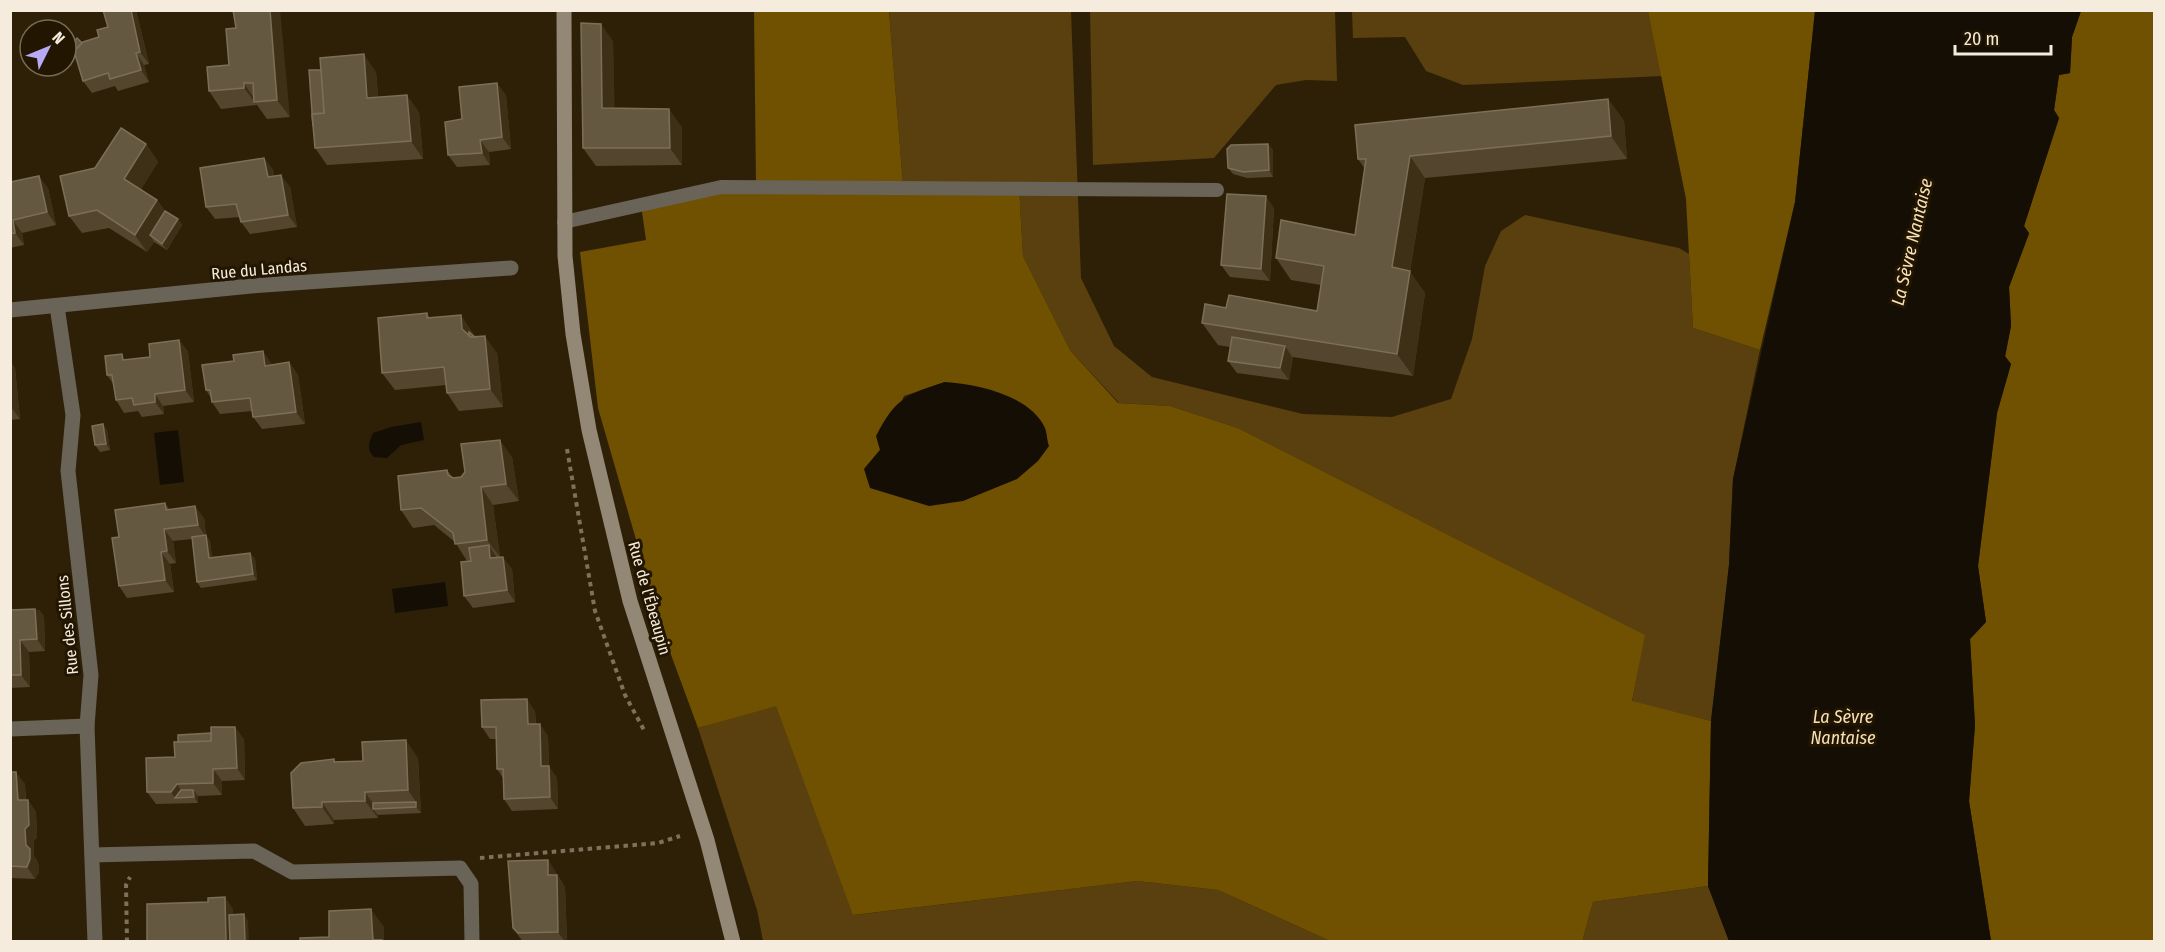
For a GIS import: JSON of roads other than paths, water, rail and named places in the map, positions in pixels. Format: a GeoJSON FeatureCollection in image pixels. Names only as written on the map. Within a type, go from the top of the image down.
{"type":"FeatureCollection","features":[{"type":"Feature","properties":{"kind":"street","name":"Rue de l'Ébeaupin"},"geometry":{"type":"LineString","coordinates":[[564,10],[565,256],[573,334],[589,430],[630,601],[704,829],[733,942]]}},
{"type":"Feature","properties":{"kind":"street","name":"Rue du Landas"},"geometry":{"type":"LineString","coordinates":[[10,310],[251,286],[511,268]]}},
{"type":"Feature","properties":{"kind":"street","name":"Rue des Sillons"},"geometry":{"type":"LineString","coordinates":[[57,306],[73,415],[68,471],[91,675],[87,726],[95,942]]}},
{"type":"Feature","properties":{"kind":"street"},"geometry":{"type":"LineString","coordinates":[[10,729],[87,726]]}},
{"type":"Feature","properties":{"kind":"street"},"geometry":{"type":"LineString","coordinates":[[92,855],[254,850],[292,872],[460,868],[471,884],[472,942]]}},
{"type":"Feature","properties":{"kind":"lane"},"geometry":{"type":"LineString","coordinates":[[564,222],[721,187],[1217,189]]}},
{"type":"Feature","properties":{"kind":"water","name":"La Sèvre Nantaise"},"geometry":{"type":"Polygon","coordinates":[[[1815,11],[2081,11],[2072,37],[2070,73],[2059,75],[2054,110],[2059,118],[2024,226],[2029,233],[2009,287],[2011,326],[2005,356],[2011,364],[1997,413],[1978,566],[1986,622],[1970,639],[1975,725],[1969,801],[1991,941],[1729,941],[1708,886],[1711,721],[1729,565],[1733,479],[1795,202],[1815,11]]]}},
{"type":"Feature","properties":{"kind":"water"},"geometry":{"type":"Polygon","coordinates":[[[945,382],[972,385],[1015,399],[1038,417],[1045,428],[1049,446],[1038,461],[1017,479],[963,501],[929,506],[870,488],[864,469],[880,450],[876,436],[890,413],[911,395],[945,382]]]}},
{"type":"Feature","properties":{"kind":"water"},"geometry":{"type":"Polygon","coordinates":[[[421,422],[424,440],[401,445],[387,458],[374,457],[371,454],[369,445],[373,433],[391,427],[421,422]]]}},
{"type":"Feature","properties":{"kind":"water"},"geometry":{"type":"Polygon","coordinates":[[[178,430],[184,482],[160,485],[154,433],[178,430]]]}},
{"type":"Feature","properties":{"kind":"water"},"geometry":{"type":"Polygon","coordinates":[[[445,582],[448,606],[395,613],[392,589],[445,582]]]}}]}
